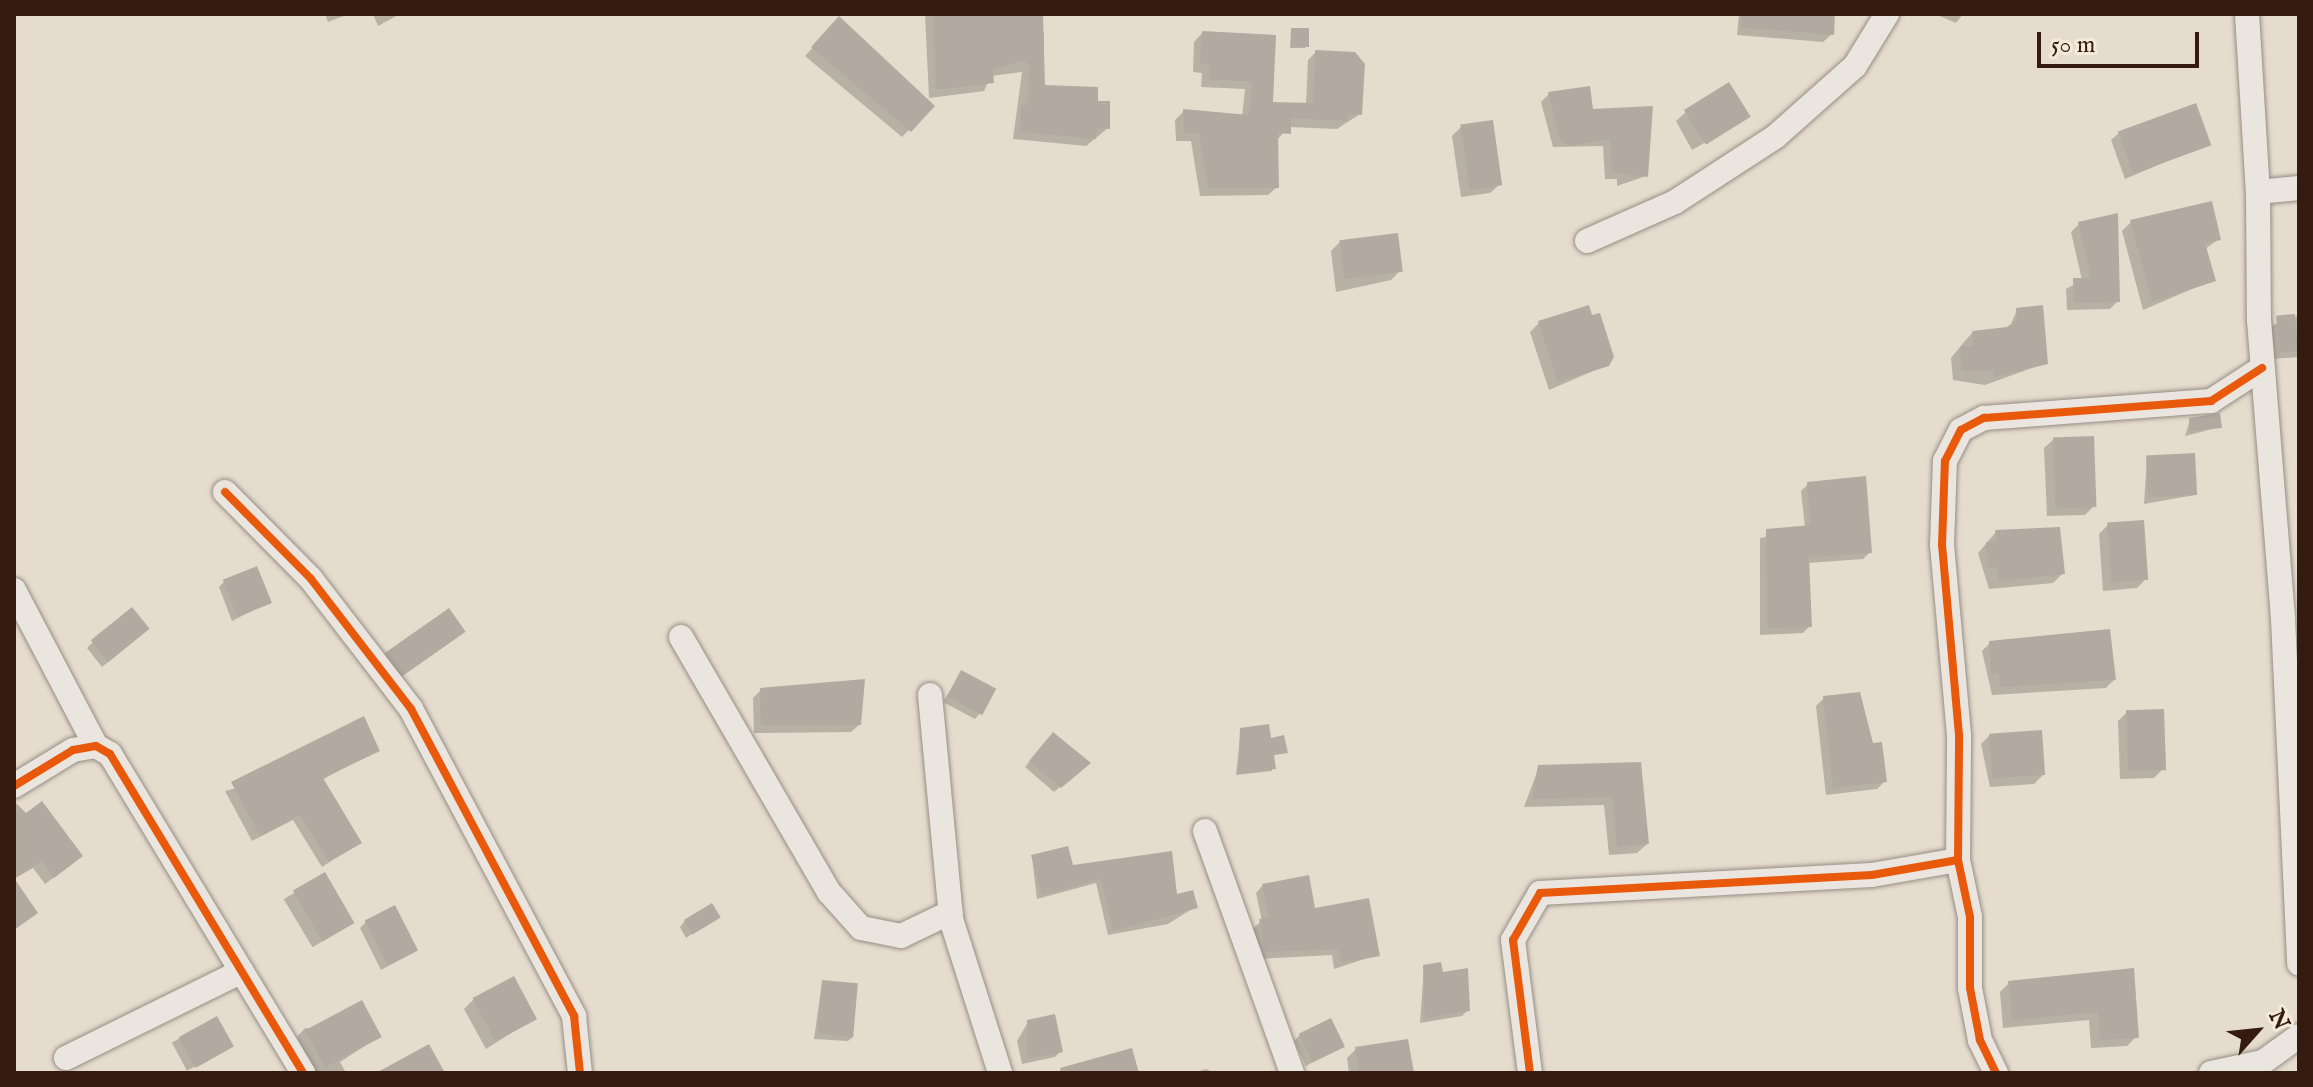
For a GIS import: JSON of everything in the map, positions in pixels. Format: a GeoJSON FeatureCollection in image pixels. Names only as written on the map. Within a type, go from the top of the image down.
{"type":"FeatureCollection","features":[{"type":"Feature","properties":{"kind":"street"},"geometry":{"type":"LineString","coordinates":[[1587,241],[1675,202],[1775,137],[1855,66],[1887,14]]}},
{"type":"Feature","properties":{"kind":"street"},"geometry":{"type":"LineString","coordinates":[[2247,14],[2258,192],[2262,368],[2283,619],[2299,964]]}},
{"type":"Feature","properties":{"kind":"street"},"geometry":{"type":"LineString","coordinates":[[2258,192],[2299,188]]}},
{"type":"Feature","properties":{"kind":"street"},"geometry":{"type":"LineString","coordinates":[[1996,1073],[1980,1040],[1970,988],[1970,917],[1958,860],[1959,735],[1942,545],[1945,461],[1961,430],[1984,418],[2211,401],[2262,368]]}},
{"type":"Feature","properties":{"kind":"street"},"geometry":{"type":"LineString","coordinates":[[225,492],[311,579],[411,709],[574,1016],[582,1037],[580,1073]]}},
{"type":"Feature","properties":{"kind":"street"},"geometry":{"type":"LineString","coordinates":[[14,590],[96,746],[127,775],[303,1073]]}},
{"type":"Feature","properties":{"kind":"street"},"geometry":{"type":"LineString","coordinates":[[681,637],[829,892],[861,928],[901,936],[951,912]]}},
{"type":"Feature","properties":{"kind":"street"},"geometry":{"type":"LineString","coordinates":[[930,695],[932,772],[951,912],[1000,1073]]}},
{"type":"Feature","properties":{"kind":"street"},"geometry":{"type":"LineString","coordinates":[[14,786],[73,750],[96,746]]}},
{"type":"Feature","properties":{"kind":"street"},"geometry":{"type":"LineString","coordinates":[[1205,831],[1292,1073]]}},
{"type":"Feature","properties":{"kind":"street"},"geometry":{"type":"LineString","coordinates":[[1530,1073],[1513,940],[1540,893],[1872,875],[1958,860]]}},
{"type":"Feature","properties":{"kind":"street"},"geometry":{"type":"LineString","coordinates":[[66,1058],[242,971]]}},
{"type":"Feature","properties":{"kind":"street"},"geometry":{"type":"LineString","coordinates":[[2211,1073],[2263,1062],[2299,1036]]}},
{"type":"Feature","properties":{"kind":"building"},"geometry":{"type":"Polygon","coordinates":[[[933,14],[1043,16],[1045,85],[1098,87],[1098,101],[1110,101],[1110,129],[1097,128],[1096,139],[1020,132],[1021,105],[1028,105],[1029,65],[1023,60],[993,70],[994,83],[936,90],[933,14]]]}},
{"type":"Feature","properties":{"kind":"building"},"geometry":{"type":"Polygon","coordinates":[[[1741,14],[1835,14],[1834,35],[1740,27],[1741,14]]]}},
{"type":"Feature","properties":{"kind":"building"},"geometry":{"type":"Polygon","coordinates":[[[839,16],[935,106],[911,132],[811,47],[839,16]]]}},
{"type":"Feature","properties":{"kind":"building"},"geometry":{"type":"Polygon","coordinates":[[[1291,28],[1309,28],[1309,47],[1291,47],[1291,28]]]}},
{"type":"Feature","properties":{"kind":"building"},"geometry":{"type":"Polygon","coordinates":[[[1202,31],[1276,35],[1273,102],[1313,103],[1315,50],[1355,52],[1365,64],[1362,115],[1348,114],[1347,121],[1291,118],[1291,134],[1278,133],[1279,188],[1208,188],[1199,133],[1184,133],[1183,109],[1249,115],[1252,82],[1209,79],[1210,65],[1200,64],[1202,31]]]}},
{"type":"Feature","properties":{"kind":"building"},"geometry":{"type":"Polygon","coordinates":[[[1729,82],[1751,117],[1706,145],[1684,110],[1729,82]]]}},
{"type":"Feature","properties":{"kind":"building"},"geometry":{"type":"Polygon","coordinates":[[[1590,86],[1593,109],[1653,106],[1648,177],[1612,172],[1610,139],[1569,146],[1560,140],[1548,92],[1590,86]]]}},
{"type":"Feature","properties":{"kind":"building"},"geometry":{"type":"Polygon","coordinates":[[[2196,103],[2211,145],[2133,174],[2118,131],[2196,103]]]}},
{"type":"Feature","properties":{"kind":"building"},"geometry":{"type":"Polygon","coordinates":[[[1493,120],[1502,185],[1470,190],[1460,125],[1493,120]]]}},
{"type":"Feature","properties":{"kind":"building"},"geometry":{"type":"Polygon","coordinates":[[[2212,201],[2221,240],[2205,243],[2216,281],[2152,302],[2130,220],[2212,201]]]}},
{"type":"Feature","properties":{"kind":"building"},"geometry":{"type":"Polygon","coordinates":[[[2118,213],[2120,302],[2074,303],[2073,278],[2091,278],[2078,222],[2118,213]]]}},
{"type":"Feature","properties":{"kind":"building"},"geometry":{"type":"Polygon","coordinates":[[[1398,233],[1403,272],[1344,279],[1339,240],[1398,233]]]}},
{"type":"Feature","properties":{"kind":"building"},"geometry":{"type":"Polygon","coordinates":[[[1589,305],[1592,315],[1600,313],[1614,357],[1609,366],[1558,382],[1538,321],[1589,305]]]}},
{"type":"Feature","properties":{"kind":"building"},"geometry":{"type":"Polygon","coordinates":[[[2043,305],[2048,364],[1994,377],[1993,371],[1962,371],[1960,347],[1974,346],[1972,331],[2007,327],[2017,320],[2016,308],[2043,305]]]}},
{"type":"Feature","properties":{"kind":"building"},"geometry":{"type":"Polygon","coordinates":[[[2295,314],[2298,351],[2279,353],[2276,316],[2295,314]]]}},
{"type":"Feature","properties":{"kind":"building"},"geometry":{"type":"Polygon","coordinates":[[[2220,413],[2222,428],[2190,431],[2189,418],[2220,413]]]}},
{"type":"Feature","properties":{"kind":"building"},"geometry":{"type":"Polygon","coordinates":[[[2094,436],[2096,507],[2056,508],[2053,437],[2094,436]]]}},
{"type":"Feature","properties":{"kind":"building"},"geometry":{"type":"Polygon","coordinates":[[[2195,453],[2197,495],[2148,498],[2146,456],[2195,453]]]}},
{"type":"Feature","properties":{"kind":"building"},"geometry":{"type":"Polygon","coordinates":[[[1866,476],[1872,553],[1809,557],[1812,627],[1767,628],[1766,529],[1811,525],[1807,482],[1866,476]]]}},
{"type":"Feature","properties":{"kind":"building"},"geometry":{"type":"Polygon","coordinates":[[[2144,520],[2148,580],[2111,582],[2107,523],[2144,520]]]}},
{"type":"Feature","properties":{"kind":"building"},"geometry":{"type":"Polygon","coordinates":[[[2060,527],[2065,574],[1998,581],[1997,567],[1989,568],[1986,542],[1997,541],[1995,530],[2060,527]]]}},
{"type":"Feature","properties":{"kind":"building"},"geometry":{"type":"Polygon","coordinates":[[[257,566],[272,603],[238,617],[223,580],[257,566]]]}},
{"type":"Feature","properties":{"kind":"building"},"geometry":{"type":"Polygon","coordinates":[[[132,607],[150,629],[108,662],[91,640],[132,607]]]}},
{"type":"Feature","properties":{"kind":"building"},"geometry":{"type":"Polygon","coordinates":[[[449,608],[466,632],[403,676],[386,652],[449,608]]]}},
{"type":"Feature","properties":{"kind":"building"},"geometry":{"type":"Polygon","coordinates":[[[2110,629],[2116,680],[2000,687],[1999,673],[1991,674],[1989,641],[2110,629]]]}},
{"type":"Feature","properties":{"kind":"building"},"geometry":{"type":"Polygon","coordinates":[[[961,670],[996,689],[982,715],[947,696],[961,670]]]}},
{"type":"Feature","properties":{"kind":"building"},"geometry":{"type":"Polygon","coordinates":[[[865,679],[861,725],[761,725],[760,688],[865,679]]]}},
{"type":"Feature","properties":{"kind":"building"},"geometry":{"type":"Polygon","coordinates":[[[1860,692],[1873,743],[1882,742],[1887,782],[1833,788],[1823,696],[1860,692]]]}},
{"type":"Feature","properties":{"kind":"building"},"geometry":{"type":"Polygon","coordinates":[[[2164,709],[2166,770],[2128,771],[2126,710],[2164,709]]]}},
{"type":"Feature","properties":{"kind":"building"},"geometry":{"type":"Polygon","coordinates":[[[364,716],[380,751],[323,778],[362,843],[329,862],[300,815],[260,836],[231,782],[364,716]]]}},
{"type":"Feature","properties":{"kind":"building"},"geometry":{"type":"Polygon","coordinates":[[[1269,724],[1271,738],[1284,735],[1288,753],[1274,755],[1276,769],[1238,774],[1240,728],[1269,724]]]}},
{"type":"Feature","properties":{"kind":"building"},"geometry":{"type":"Polygon","coordinates":[[[2042,730],[2045,775],[1992,779],[1989,734],[2042,730]]]}},
{"type":"Feature","properties":{"kind":"building"},"geometry":{"type":"Polygon","coordinates":[[[1053,732],[1091,763],[1061,788],[1029,761],[1053,732]]]}},
{"type":"Feature","properties":{"kind":"building"},"geometry":{"type":"Polygon","coordinates":[[[1641,762],[1649,844],[1617,847],[1613,797],[1532,799],[1538,765],[1641,762]]]}},
{"type":"Feature","properties":{"kind":"building"},"geometry":{"type":"Polygon","coordinates":[[[14,801],[26,813],[42,801],[83,856],[54,878],[42,861],[14,878],[14,801]]]}},
{"type":"Feature","properties":{"kind":"building"},"geometry":{"type":"Polygon","coordinates":[[[1068,846],[1073,865],[1172,851],[1177,894],[1193,890],[1198,908],[1113,931],[1101,879],[1042,895],[1031,855],[1068,846]]]}},
{"type":"Feature","properties":{"kind":"building"},"geometry":{"type":"Polygon","coordinates":[[[325,872],[355,923],[322,942],[293,890],[325,872]]]}},
{"type":"Feature","properties":{"kind":"building"},"geometry":{"type":"Polygon","coordinates":[[[1309,875],[1315,908],[1369,898],[1380,956],[1341,963],[1338,949],[1265,952],[1259,919],[1269,918],[1262,884],[1309,875]]]}},
{"type":"Feature","properties":{"kind":"building"},"geometry":{"type":"Polygon","coordinates":[[[14,878],[38,913],[14,930],[14,878]]]}},
{"type":"Feature","properties":{"kind":"building"},"geometry":{"type":"Polygon","coordinates":[[[712,903],[721,918],[692,935],[684,920],[712,903]]]}},
{"type":"Feature","properties":{"kind":"building"},"geometry":{"type":"Polygon","coordinates":[[[395,905],[418,950],[388,966],[365,920],[395,905]]]}},
{"type":"Feature","properties":{"kind":"building"},"geometry":{"type":"Polygon","coordinates":[[[1441,962],[1443,972],[1468,968],[1470,1011],[1425,1018],[1423,965],[1441,962]]]}},
{"type":"Feature","properties":{"kind":"building"},"geometry":{"type":"Polygon","coordinates":[[[2134,968],[2139,1038],[2100,1040],[2098,1012],[2012,1020],[2008,981],[2134,968]]]}},
{"type":"Feature","properties":{"kind":"building"},"geometry":{"type":"Polygon","coordinates":[[[514,976],[537,1019],[496,1041],[473,998],[514,976]]]}},
{"type":"Feature","properties":{"kind":"building"},"geometry":{"type":"Polygon","coordinates":[[[822,980],[858,983],[853,1037],[817,1034],[822,980]]]}},
{"type":"Feature","properties":{"kind":"building"},"geometry":{"type":"Polygon","coordinates":[[[362,1000],[382,1037],[325,1067],[305,1030],[362,1000]]]}},
{"type":"Feature","properties":{"kind":"building"},"geometry":{"type":"Polygon","coordinates":[[[1055,1014],[1063,1052],[1027,1059],[1027,1020],[1055,1014]]]}},
{"type":"Feature","properties":{"kind":"building"},"geometry":{"type":"Polygon","coordinates":[[[217,1016],[234,1047],[195,1068],[179,1037],[217,1016]]]}},
{"type":"Feature","properties":{"kind":"building"},"geometry":{"type":"Polygon","coordinates":[[[1331,1018],[1345,1047],[1313,1063],[1299,1034],[1331,1018]]]}},
{"type":"Feature","properties":{"kind":"building"},"geometry":{"type":"Polygon","coordinates":[[[1408,1039],[1414,1073],[1359,1073],[1355,1047],[1408,1039]]]}},
{"type":"Feature","properties":{"kind":"building"},"geometry":{"type":"Polygon","coordinates":[[[429,1044],[445,1073],[376,1073],[429,1044]]]}},
{"type":"Feature","properties":{"kind":"building"},"geometry":{"type":"Polygon","coordinates":[[[1132,1048],[1139,1073],[1061,1073],[1060,1068],[1132,1048]]]}},
{"type":"Feature","properties":{"kind":"cycle path"},"geometry":{"type":"LineString","coordinates":[[1996,1073],[1980,1040],[1970,988],[1970,917],[1958,860],[1959,735],[1942,545],[1945,461],[1961,430],[1984,418],[2211,401],[2262,368]]}},
{"type":"Feature","properties":{"kind":"cycle path"},"geometry":{"type":"LineString","coordinates":[[225,492],[311,579],[411,709],[574,1016],[580,1073]]}},
{"type":"Feature","properties":{"kind":"cycle path"},"geometry":{"type":"LineString","coordinates":[[14,786],[73,750],[96,746],[110,754],[303,1073]]}},
{"type":"Feature","properties":{"kind":"cycle path"},"geometry":{"type":"LineString","coordinates":[[1530,1073],[1513,940],[1540,893],[1872,875],[1958,860]]}}]}
